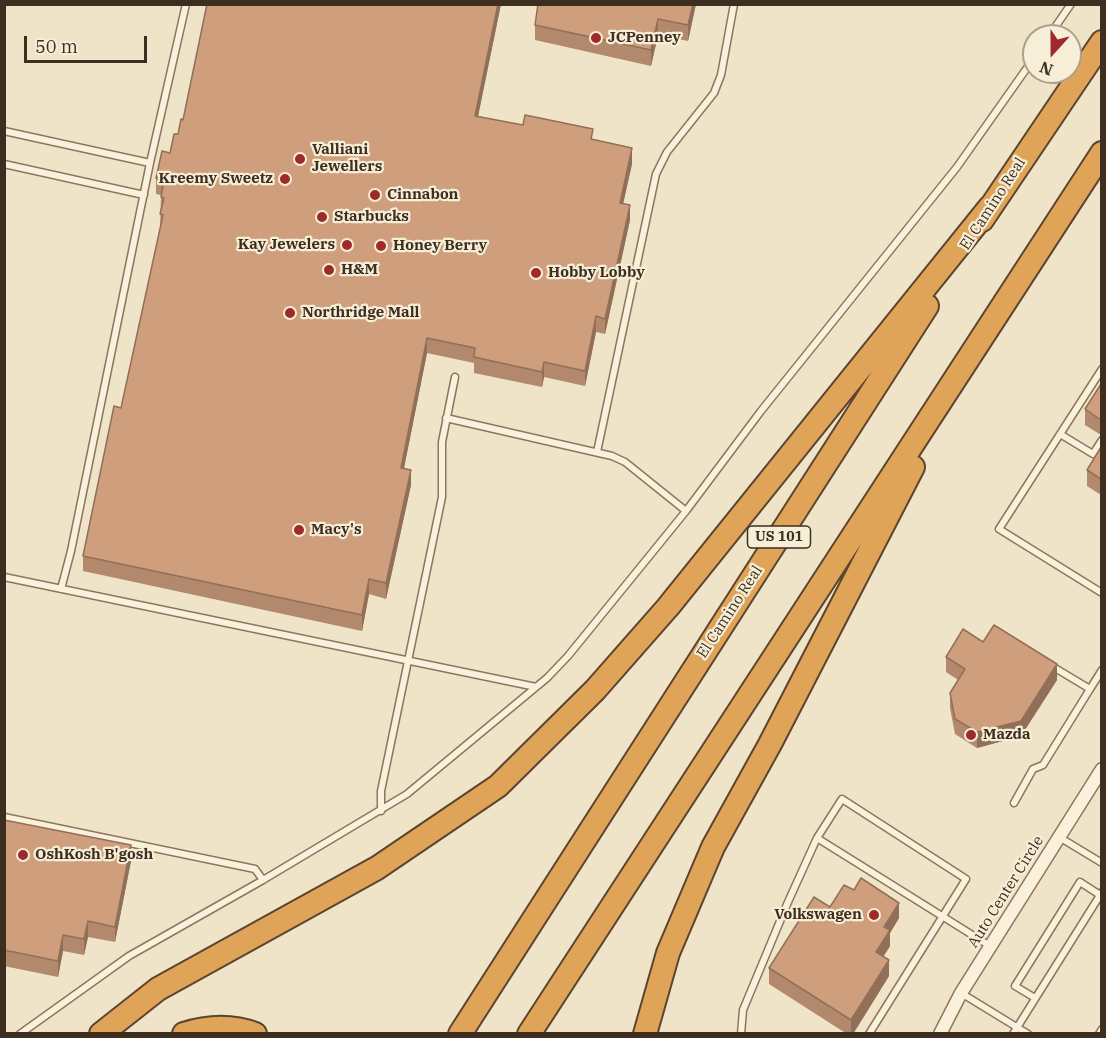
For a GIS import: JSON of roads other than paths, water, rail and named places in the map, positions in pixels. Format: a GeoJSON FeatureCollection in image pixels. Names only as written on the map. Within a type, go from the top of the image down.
{"type":"FeatureCollection","features":[{"type":"Feature","properties":{"kind":"highway","name":"El Camino Real"},"geometry":{"type":"LineString","coordinates":[[460,1034],[990,207],[1101,42]]}},
{"type":"Feature","properties":{"kind":"highway"},"geometry":{"type":"LineString","coordinates":[[529,1034],[1101,153]]}},
{"type":"Feature","properties":{"kind":"highway"},"geometry":{"type":"LineString","coordinates":[[101,1034],[158,989],[377,868],[498,786],[596,690],[668,606],[990,207]]}},
{"type":"Feature","properties":{"kind":"highway"},"geometry":{"type":"LineString","coordinates":[[645,1034],[668,953],[713,847],[770,744],[968,358]]}},
{"type":"Feature","properties":{"kind":"highway"},"geometry":{"type":"LineString","coordinates":[[184,1034],[204,1027],[238,1028],[255,1034]]}},
{"type":"Feature","properties":{"kind":"street","name":"Auto Center Circle"},"geometry":{"type":"LineString","coordinates":[[940,1034],[961,993],[1101,769]]}},
{"type":"Feature","properties":{"kind":"lane"},"geometry":{"type":"LineString","coordinates":[[61,589],[71,551],[84,478],[150,163],[186,4]]}},
{"type":"Feature","properties":{"kind":"lane"},"geometry":{"type":"LineString","coordinates":[[597,452],[656,174],[667,152],[714,93],[722,75],[734,4]]}},
{"type":"Feature","properties":{"kind":"lane"},"geometry":{"type":"LineString","coordinates":[[1057,24],[1071,4]]}},
{"type":"Feature","properties":{"kind":"lane"},"geometry":{"type":"LineString","coordinates":[[20,1034],[129,956],[264,880],[407,794],[536,687],[568,656],[686,512],[761,411],[957,167],[1022,75]]}},
{"type":"Feature","properties":{"kind":"lane"},"geometry":{"type":"LineString","coordinates":[[4,131],[150,163]]}},
{"type":"Feature","properties":{"kind":"lane"},"geometry":{"type":"LineString","coordinates":[[4,164],[144,195]]}},
{"type":"Feature","properties":{"kind":"lane"},"geometry":{"type":"LineString","coordinates":[[1101,369],[999,529],[1101,593]]}},
{"type":"Feature","properties":{"kind":"lane"},"geometry":{"type":"LineString","coordinates":[[381,811],[381,791],[442,497],[442,442],[455,377]]}},
{"type":"Feature","properties":{"kind":"lane"},"geometry":{"type":"LineString","coordinates":[[446,418],[597,452],[625,462],[686,512]]}},
{"type":"Feature","properties":{"kind":"lane"},"geometry":{"type":"LineString","coordinates":[[1060,434],[1093,454],[1101,440]]}},
{"type":"Feature","properties":{"kind":"lane"},"geometry":{"type":"LineString","coordinates":[[4,577],[536,687]]}},
{"type":"Feature","properties":{"kind":"lane"},"geometry":{"type":"LineString","coordinates":[[1047,663],[1090,689]]}},
{"type":"Feature","properties":{"kind":"lane"},"geometry":{"type":"LineString","coordinates":[[1014,803],[1033,769],[1043,765],[1101,670]]}},
{"type":"Feature","properties":{"kind":"lane"},"geometry":{"type":"LineString","coordinates":[[741,1034],[743,1010],[751,988],[817,838],[842,799],[966,879],[869,1034]]}},
{"type":"Feature","properties":{"kind":"lane"},"geometry":{"type":"LineString","coordinates":[[4,817],[255,869],[264,880]]}},
{"type":"Feature","properties":{"kind":"lane"},"geometry":{"type":"LineString","coordinates":[[1059,837],[1101,863]]}},
{"type":"Feature","properties":{"kind":"lane"},"geometry":{"type":"LineString","coordinates":[[817,838],[990,947]]}},
{"type":"Feature","properties":{"kind":"lane"},"geometry":{"type":"LineString","coordinates":[[1015,1030],[1101,894],[1080,882],[1015,986],[1035,998]]}},
{"type":"Feature","properties":{"kind":"lane"},"geometry":{"type":"LineString","coordinates":[[961,993],[1015,1030],[1028,1034]]}},
{"type":"Feature","properties":{"kind":"lane"},"geometry":{"type":"LineString","coordinates":[[1099,1034],[1101,1029]]}},
{"type":"Feature","properties":{"kind":"place","name":"JCPenney"},"geometry":{"type":"Point","coordinates":[596,38]}},
{"type":"Feature","properties":{"kind":"place","name":"Valliani Jewellers"},"geometry":{"type":"Point","coordinates":[300,159]}},
{"type":"Feature","properties":{"kind":"place","name":"Kreemy Sweetz"},"geometry":{"type":"Point","coordinates":[285,179]}},
{"type":"Feature","properties":{"kind":"place","name":"Cinnabon"},"geometry":{"type":"Point","coordinates":[375,195]}},
{"type":"Feature","properties":{"kind":"place","name":"Starbucks"},"geometry":{"type":"Point","coordinates":[322,217]}},
{"type":"Feature","properties":{"kind":"place","name":"Kay Jewelers"},"geometry":{"type":"Point","coordinates":[347,245]}},
{"type":"Feature","properties":{"kind":"place","name":"Honey Berry"},"geometry":{"type":"Point","coordinates":[381,246]}},
{"type":"Feature","properties":{"kind":"place","name":"H&M"},"geometry":{"type":"Point","coordinates":[329,270]}},
{"type":"Feature","properties":{"kind":"place","name":"Hobby Lobby"},"geometry":{"type":"Point","coordinates":[536,273]}},
{"type":"Feature","properties":{"kind":"place","name":"Northridge Mall"},"geometry":{"type":"Point","coordinates":[290,313]}},
{"type":"Feature","properties":{"kind":"place","name":"Macy's"},"geometry":{"type":"Point","coordinates":[299,530]}},
{"type":"Feature","properties":{"kind":"place","name":"Mazda"},"geometry":{"type":"Point","coordinates":[971,735]}},
{"type":"Feature","properties":{"kind":"place","name":"OshKosh B'gosh"},"geometry":{"type":"Point","coordinates":[23,855]}},
{"type":"Feature","properties":{"kind":"place","name":"Volkswagen"},"geometry":{"type":"Point","coordinates":[874,915]}}]}
